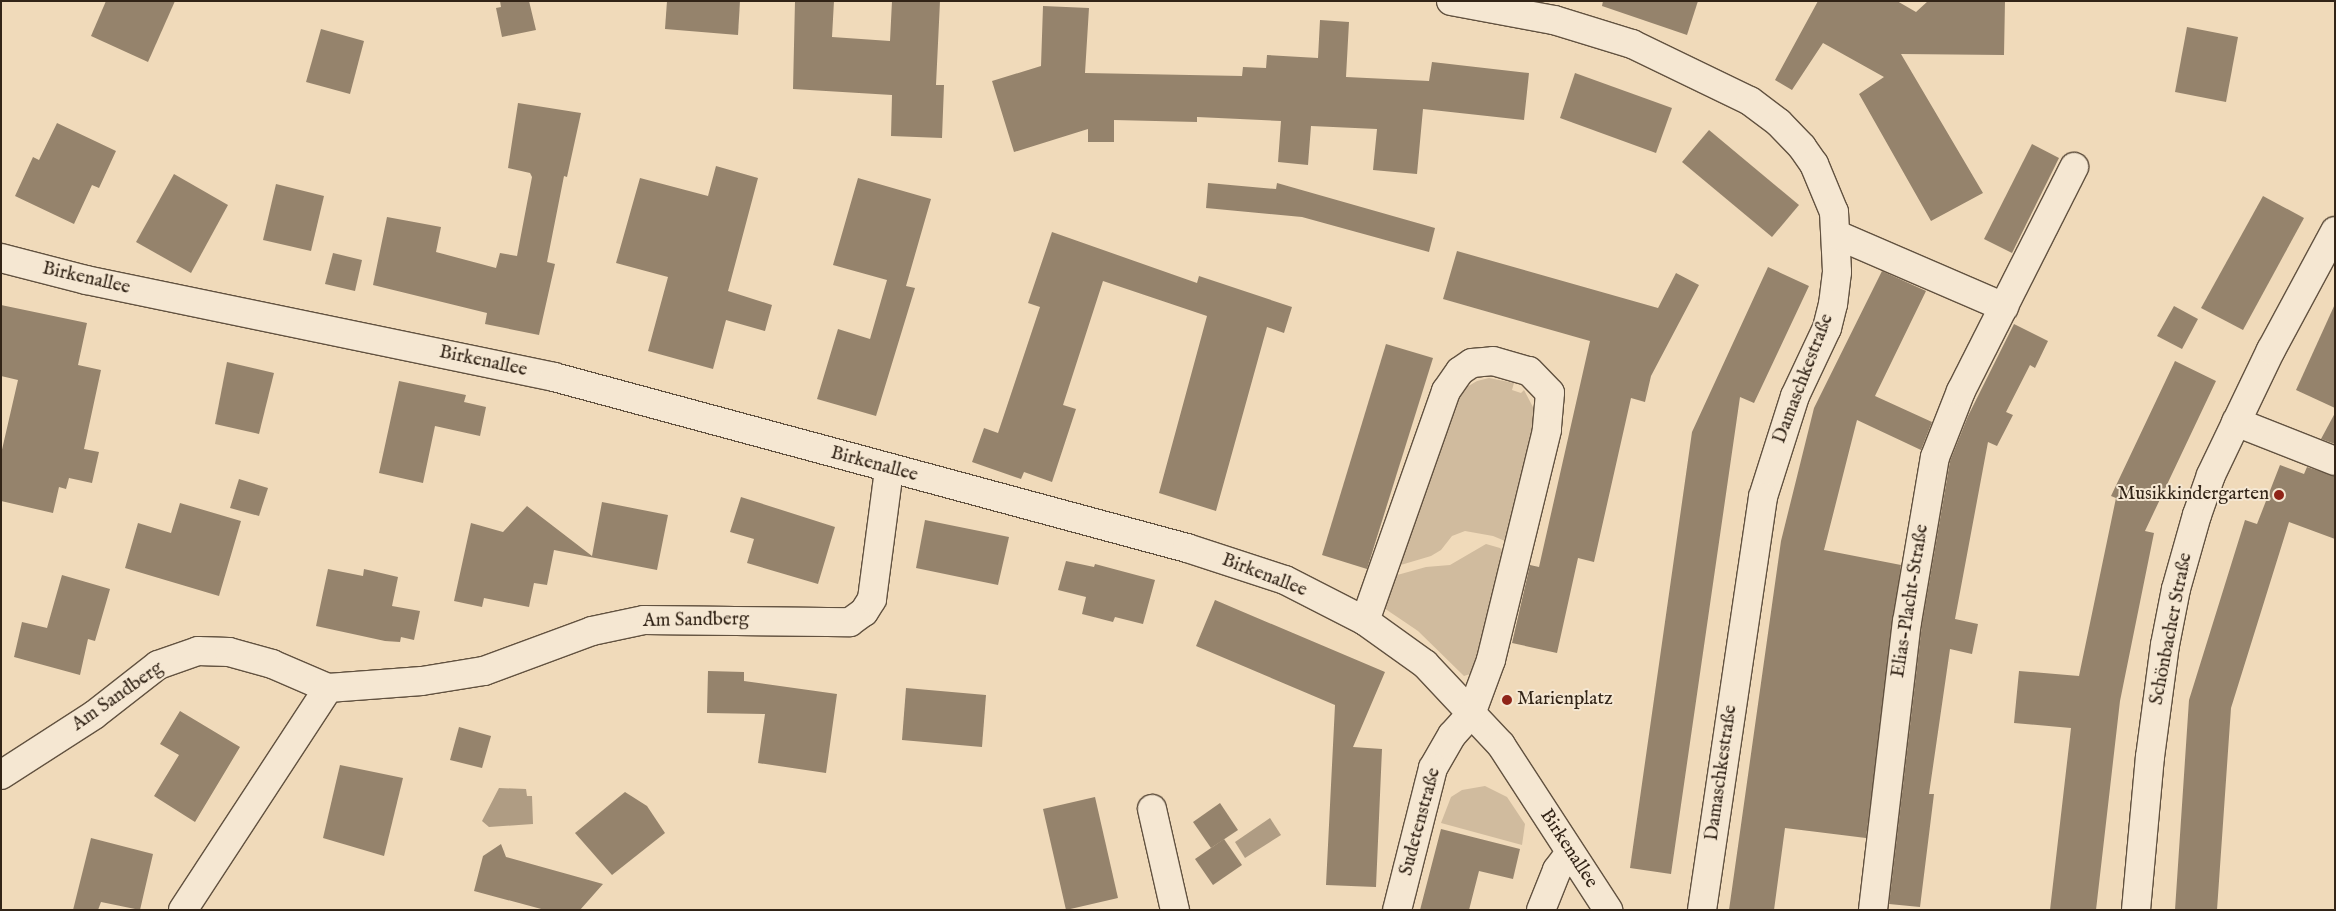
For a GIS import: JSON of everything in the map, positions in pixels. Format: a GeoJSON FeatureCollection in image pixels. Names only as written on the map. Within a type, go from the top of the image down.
{"type":"FeatureCollection","features":[{"type":"Feature","properties":{"kind":"street","name":"Damaschkestraße"},"geometry":{"type":"LineString","coordinates":[[1451,1],[1554,20],[1632,44],[1750,101],[1779,123],[1814,164],[1834,212],[1837,235],[1837,272],[1827,328],[1795,396],[1763,496],[1702,910]]}},
{"type":"Feature","properties":{"kind":"street","name":"Elias-Placht-Straße"},"geometry":{"type":"LineString","coordinates":[[1873,910],[1888,762],[1929,485],[1944,428],[2074,167]]}},
{"type":"Feature","properties":{"kind":"street","name":"Schönbacher Straße"},"geometry":{"type":"LineString","coordinates":[[2136,910],[2156,706],[2176,589],[2211,475],[2236,422],[2335,231]]}},
{"type":"Feature","properties":{"kind":"street"},"geometry":{"type":"LineString","coordinates":[[1837,235],[2004,307]]}},
{"type":"Feature","properties":{"kind":"street","name":"Birkenallee"},"geometry":{"type":"LineString","coordinates":[[1,258],[86,280],[554,377],[888,469],[1187,548],[1285,580],[1365,621],[1425,664],[1501,745],[1608,910]]}},
{"type":"Feature","properties":{"kind":"street"},"geometry":{"type":"LineString","coordinates":[[1365,621],[1446,391],[1460,371],[1472,363],[1493,361],[1528,371],[1550,393],[1547,430],[1491,660],[1471,714]]}},
{"type":"Feature","properties":{"kind":"street"},"geometry":{"type":"LineString","coordinates":[[2236,422],[2335,461]]}},
{"type":"Feature","properties":{"kind":"street","name":"Am Sandberg"},"geometry":{"type":"LineString","coordinates":[[1,775],[94,715],[158,665],[198,651],[229,652],[272,664],[328,688],[422,681],[484,671],[592,631],[644,620],[850,622],[864,612],[872,599],[888,469]]}},
{"type":"Feature","properties":{"kind":"street"},"geometry":{"type":"LineString","coordinates":[[183,910],[328,688]]}},
{"type":"Feature","properties":{"kind":"street","name":"Sudetenstraße"},"geometry":{"type":"LineString","coordinates":[[1397,910],[1433,768],[1452,735],[1471,714]]}},
{"type":"Feature","properties":{"kind":"street"},"geometry":{"type":"LineString","coordinates":[[1152,809],[1175,910]]}},
{"type":"Feature","properties":{"kind":"street"},"geometry":{"type":"LineString","coordinates":[[1540,910],[1557,870],[1570,853]]}},
{"type":"Feature","properties":{"kind":"shaded area"},"geometry":{"type":"Polygon","coordinates":[[[1489,378],[1514,383],[1512,390],[1521,393],[1524,390],[1535,411],[1535,423],[1510,543],[1493,536],[1465,531],[1452,536],[1441,550],[1431,556],[1394,567],[1460,391],[1477,381],[1489,378]]]}},
{"type":"Feature","properties":{"kind":"shaded area"},"geometry":{"type":"Polygon","coordinates":[[[1486,544],[1500,548],[1507,555],[1484,653],[1473,673],[1464,676],[1418,631],[1384,608],[1390,577],[1426,567],[1450,565],[1486,544]]]}},
{"type":"Feature","properties":{"kind":"shaded area"},"geometry":{"type":"Polygon","coordinates":[[[1485,786],[1507,797],[1525,824],[1522,845],[1441,823],[1451,797],[1462,790],[1485,786]]]}},
{"type":"Feature","properties":{"kind":"shaded area"},"geometry":{"type":"Polygon","coordinates":[[[499,788],[526,789],[527,796],[532,796],[533,824],[489,827],[482,821],[499,788]]]}},
{"type":"Feature","properties":{"kind":"shaded area"},"geometry":{"type":"Polygon","coordinates":[[[1270,818],[1281,835],[1245,858],[1235,842],[1270,818]]]}},
{"type":"Feature","properties":{"kind":"building"},"geometry":{"type":"Polygon","coordinates":[[[106,1],[175,1],[148,62],[91,36],[106,1]]]}},
{"type":"Feature","properties":{"kind":"building"},"geometry":{"type":"Polygon","coordinates":[[[500,1],[529,1],[536,30],[502,37],[496,8],[501,7],[500,1]]]}},
{"type":"Feature","properties":{"kind":"building"},"geometry":{"type":"Polygon","coordinates":[[[667,1],[740,1],[738,35],[665,29],[667,1]]]}},
{"type":"Feature","properties":{"kind":"building"},"geometry":{"type":"Polygon","coordinates":[[[795,1],[834,1],[832,37],[890,41],[892,1],[940,1],[936,85],[944,85],[942,138],[891,136],[892,95],[793,89],[795,1]]]}},
{"type":"Feature","properties":{"kind":"building"},"geometry":{"type":"Polygon","coordinates":[[[1603,1],[1698,1],[1687,35],[1602,6],[1603,1]]]}},
{"type":"Feature","properties":{"kind":"building"},"geometry":{"type":"Polygon","coordinates":[[[1818,1],[1897,1],[1916,12],[1928,1],[2005,1],[2004,55],[1901,54],[1983,193],[1931,221],[1859,94],[1884,77],[1823,43],[1792,90],[1775,80],[1818,1]]]}},
{"type":"Feature","properties":{"kind":"building"},"geometry":{"type":"Polygon","coordinates":[[[1043,6],[1089,8],[1085,73],[1242,76],[1243,67],[1266,68],[1267,55],[1318,58],[1320,20],[1349,22],[1346,77],[1429,81],[1432,62],[1529,73],[1524,120],[1423,109],[1417,174],[1373,170],[1377,129],[1311,126],[1308,165],[1278,162],[1281,121],[1197,117],[1197,122],[1114,120],[1114,142],[1088,142],[1088,129],[1014,152],[992,81],[1041,66],[1043,6]]]}},
{"type":"Feature","properties":{"kind":"building"},"geometry":{"type":"Polygon","coordinates":[[[2187,27],[2238,37],[2226,102],[2175,92],[2187,27]]]}},
{"type":"Feature","properties":{"kind":"building"},"geometry":{"type":"Polygon","coordinates":[[[321,29],[364,41],[350,94],[306,82],[321,29]]]}},
{"type":"Feature","properties":{"kind":"building"},"geometry":{"type":"Polygon","coordinates":[[[1575,73],[1672,108],[1656,153],[1560,118],[1575,73]]]}},
{"type":"Feature","properties":{"kind":"building"},"geometry":{"type":"Polygon","coordinates":[[[518,103],[581,113],[567,177],[564,176],[547,262],[555,264],[539,335],[485,324],[487,313],[373,285],[387,217],[441,227],[436,252],[496,268],[500,253],[517,256],[532,177],[530,173],[508,168],[518,103]]]}},
{"type":"Feature","properties":{"kind":"building"},"geometry":{"type":"Polygon","coordinates":[[[57,123],[116,151],[99,188],[92,185],[74,224],[15,196],[33,157],[39,160],[57,123]]]}},
{"type":"Feature","properties":{"kind":"building"},"geometry":{"type":"Polygon","coordinates":[[[1709,130],[1799,205],[1772,237],[1682,162],[1709,130]]]}},
{"type":"Feature","properties":{"kind":"building"},"geometry":{"type":"Polygon","coordinates":[[[2032,144],[2059,158],[2012,253],[1984,239],[2032,144]]]}},
{"type":"Feature","properties":{"kind":"building"},"geometry":{"type":"Polygon","coordinates":[[[716,166],[758,178],[728,291],[772,305],[765,331],[726,320],[713,369],[648,351],[668,277],[616,263],[640,178],[708,196],[716,166]]]}},
{"type":"Feature","properties":{"kind":"building"},"geometry":{"type":"Polygon","coordinates":[[[174,174],[228,205],[191,273],[136,242],[174,174]]]}},
{"type":"Feature","properties":{"kind":"building"},"geometry":{"type":"Polygon","coordinates":[[[858,178],[931,199],[906,286],[915,288],[876,416],[817,399],[838,329],[870,339],[887,280],[833,265],[858,178]]]}},
{"type":"Feature","properties":{"kind":"building"},"geometry":{"type":"Polygon","coordinates":[[[1208,183],[1276,189],[1277,183],[1435,228],[1429,252],[1302,217],[1206,208],[1208,183]]]}},
{"type":"Feature","properties":{"kind":"building"},"geometry":{"type":"Polygon","coordinates":[[[276,184],[324,196],[311,251],[263,240],[276,184]]]}},
{"type":"Feature","properties":{"kind":"building"},"geometry":{"type":"Polygon","coordinates":[[[2263,196],[2304,218],[2243,330],[2201,308],[2263,196]]]}},
{"type":"Feature","properties":{"kind":"building"},"geometry":{"type":"Polygon","coordinates":[[[1052,232],[1197,283],[1199,276],[1292,307],[1284,333],[1267,327],[1216,511],[1159,493],[1207,316],[1103,281],[1063,405],[1076,409],[1052,482],[1024,472],[1021,479],[972,462],[984,428],[998,433],[1040,307],[1028,303],[1052,232]]]}},
{"type":"Feature","properties":{"kind":"building"},"geometry":{"type":"Polygon","coordinates":[[[1457,251],[1658,308],[1676,273],[1699,285],[1651,376],[1645,402],[1631,398],[1594,562],[1578,558],[1557,653],[1512,643],[1530,565],[1539,567],[1590,341],[1443,299],[1457,251]]]}},
{"type":"Feature","properties":{"kind":"building"},"geometry":{"type":"Polygon","coordinates":[[[333,253],[362,260],[355,291],[325,284],[333,253]]]}},
{"type":"Feature","properties":{"kind":"building"},"geometry":{"type":"Polygon","coordinates":[[[1768,267],[1809,286],[1754,403],[1740,397],[1671,874],[1630,868],[1692,432],[1768,267]]]}},
{"type":"Feature","properties":{"kind":"building"},"geometry":{"type":"Polygon","coordinates":[[[1882,271],[1926,291],[1875,396],[1932,422],[1921,450],[1857,420],[1824,550],[1901,565],[1866,838],[1785,828],[1774,910],[1729,910],[1781,541],[1814,408],[1882,271]]]}},
{"type":"Feature","properties":{"kind":"building"},"geometry":{"type":"Polygon","coordinates":[[[2335,304],[2335,408],[2296,390],[2335,304]]]}},
{"type":"Feature","properties":{"kind":"building"},"geometry":{"type":"Polygon","coordinates":[[[1,305],[87,323],[78,365],[101,370],[84,449],[99,452],[92,483],[69,478],[66,489],[59,487],[53,513],[1,501],[1,454],[18,380],[1,376],[1,305]]]}},
{"type":"Feature","properties":{"kind":"building"},"geometry":{"type":"Polygon","coordinates":[[[2174,306],[2198,319],[2182,349],[2157,336],[2174,306]]]}},
{"type":"Feature","properties":{"kind":"building"},"geometry":{"type":"Polygon","coordinates":[[[2014,324],[2048,341],[2035,368],[2030,365],[2006,412],[2013,415],[1997,446],[1988,442],[1955,619],[1978,624],[1972,654],[1950,649],[1929,794],[1934,794],[1920,907],[1889,904],[1922,624],[1950,461],[1968,416],[2014,324]]]}},
{"type":"Feature","properties":{"kind":"building"},"geometry":{"type":"Polygon","coordinates":[[[1386,344],[1433,358],[1367,569],[1322,555],[1386,344]]]}},
{"type":"Feature","properties":{"kind":"building"},"geometry":{"type":"Polygon","coordinates":[[[2175,361],[2216,381],[2145,531],[2154,533],[2120,701],[2096,910],[2050,910],[2071,728],[2014,723],[2019,671],[2079,676],[2116,498],[2111,496],[2175,361]]]}},
{"type":"Feature","properties":{"kind":"building"},"geometry":{"type":"Polygon","coordinates":[[[227,362],[274,373],[259,434],[215,424],[227,362]]]}},
{"type":"Feature","properties":{"kind":"building"},"geometry":{"type":"Polygon","coordinates":[[[399,381],[466,395],[464,402],[486,407],[480,436],[435,426],[423,483],[379,473],[399,381]]]}},
{"type":"Feature","properties":{"kind":"building"},"geometry":{"type":"Polygon","coordinates":[[[2335,413],[2335,444],[2321,439],[2335,413]]]}},
{"type":"Feature","properties":{"kind":"building"},"geometry":{"type":"Polygon","coordinates":[[[2280,465],[2304,474],[2307,467],[2335,476],[2335,539],[2289,522],[2231,708],[2217,910],[2175,910],[2189,700],[2245,520],[2257,524],[2280,465]]]}},
{"type":"Feature","properties":{"kind":"building"},"geometry":{"type":"Polygon","coordinates":[[[239,479],[268,488],[259,516],[230,508],[239,479]]]}},
{"type":"Feature","properties":{"kind":"building"},"geometry":{"type":"Polygon","coordinates":[[[741,497],[835,527],[818,584],[747,563],[754,539],[730,532],[741,497]]]}},
{"type":"Feature","properties":{"kind":"building"},"geometry":{"type":"Polygon","coordinates":[[[602,502],[668,515],[657,570],[554,550],[547,585],[534,583],[529,607],[484,598],[482,607],[454,601],[471,523],[503,532],[527,506],[592,556],[602,502]]]}},
{"type":"Feature","properties":{"kind":"building"},"geometry":{"type":"Polygon","coordinates":[[[180,503],[241,521],[219,596],[125,568],[138,523],[171,533],[180,503]]]}},
{"type":"Feature","properties":{"kind":"building"},"geometry":{"type":"Polygon","coordinates":[[[925,520],[1009,537],[998,585],[916,568],[925,520]]]}},
{"type":"Feature","properties":{"kind":"building"},"geometry":{"type":"Polygon","coordinates":[[[1066,561],[1094,567],[1095,564],[1155,580],[1143,624],[1115,617],[1113,622],[1082,614],[1086,597],[1058,590],[1066,561]]]}},
{"type":"Feature","properties":{"kind":"building"},"geometry":{"type":"Polygon","coordinates":[[[328,569],[363,576],[364,569],[398,577],[392,606],[420,611],[414,640],[401,637],[400,642],[385,641],[316,626],[328,569]]]}},
{"type":"Feature","properties":{"kind":"building"},"geometry":{"type":"Polygon","coordinates":[[[62,575],[110,589],[95,641],[88,639],[80,675],[14,657],[22,622],[47,628],[62,575]]]}},
{"type":"Feature","properties":{"kind":"building"},"geometry":{"type":"Polygon","coordinates":[[[1215,600],[1385,672],[1353,747],[1382,749],[1376,887],[1326,885],[1335,705],[1196,646],[1215,600]]]}},
{"type":"Feature","properties":{"kind":"building"},"geometry":{"type":"Polygon","coordinates":[[[708,671],[744,672],[744,681],[837,694],[826,773],[758,763],[765,714],[707,713],[708,671]]]}},
{"type":"Feature","properties":{"kind":"building"},"geometry":{"type":"Polygon","coordinates":[[[906,688],[986,695],[982,747],[902,740],[906,688]]]}},
{"type":"Feature","properties":{"kind":"building"},"geometry":{"type":"Polygon","coordinates":[[[180,711],[240,747],[195,822],[154,796],[179,755],[160,744],[180,711]]]}},
{"type":"Feature","properties":{"kind":"building"},"geometry":{"type":"Polygon","coordinates":[[[459,727],[491,736],[482,768],[450,760],[459,727]]]}},
{"type":"Feature","properties":{"kind":"building"},"geometry":{"type":"Polygon","coordinates":[[[340,765],[403,778],[384,856],[323,838],[340,765]]]}},
{"type":"Feature","properties":{"kind":"building"},"geometry":{"type":"Polygon","coordinates":[[[625,792],[647,806],[665,833],[612,875],[575,833],[625,792]]]}},
{"type":"Feature","properties":{"kind":"building"},"geometry":{"type":"Polygon","coordinates":[[[1095,797],[1118,898],[1066,910],[1043,809],[1095,797]]]}},
{"type":"Feature","properties":{"kind":"building"},"geometry":{"type":"Polygon","coordinates":[[[1220,803],[1238,830],[1211,848],[1193,822],[1220,803]]]}},
{"type":"Feature","properties":{"kind":"building"},"geometry":{"type":"Polygon","coordinates":[[[1441,829],[1520,849],[1513,879],[1479,871],[1469,910],[1420,910],[1441,829]]]}},
{"type":"Feature","properties":{"kind":"building"},"geometry":{"type":"Polygon","coordinates":[[[91,838],[153,854],[140,910],[101,902],[98,910],[73,910],[91,838]]]}},
{"type":"Feature","properties":{"kind":"building"},"geometry":{"type":"Polygon","coordinates":[[[1224,839],[1242,865],[1213,885],[1195,859],[1224,839]]]}},
{"type":"Feature","properties":{"kind":"building"},"geometry":{"type":"Polygon","coordinates":[[[501,844],[506,857],[603,884],[580,910],[545,910],[474,891],[483,856],[501,844]]]}},
{"type":"Feature","properties":{"kind":"place","name":"Musikkindergarten"},"geometry":{"type":"Point","coordinates":[2279,495]}},
{"type":"Feature","properties":{"kind":"place","name":"Marienplatz"},"geometry":{"type":"Point","coordinates":[1507,700]}}]}
